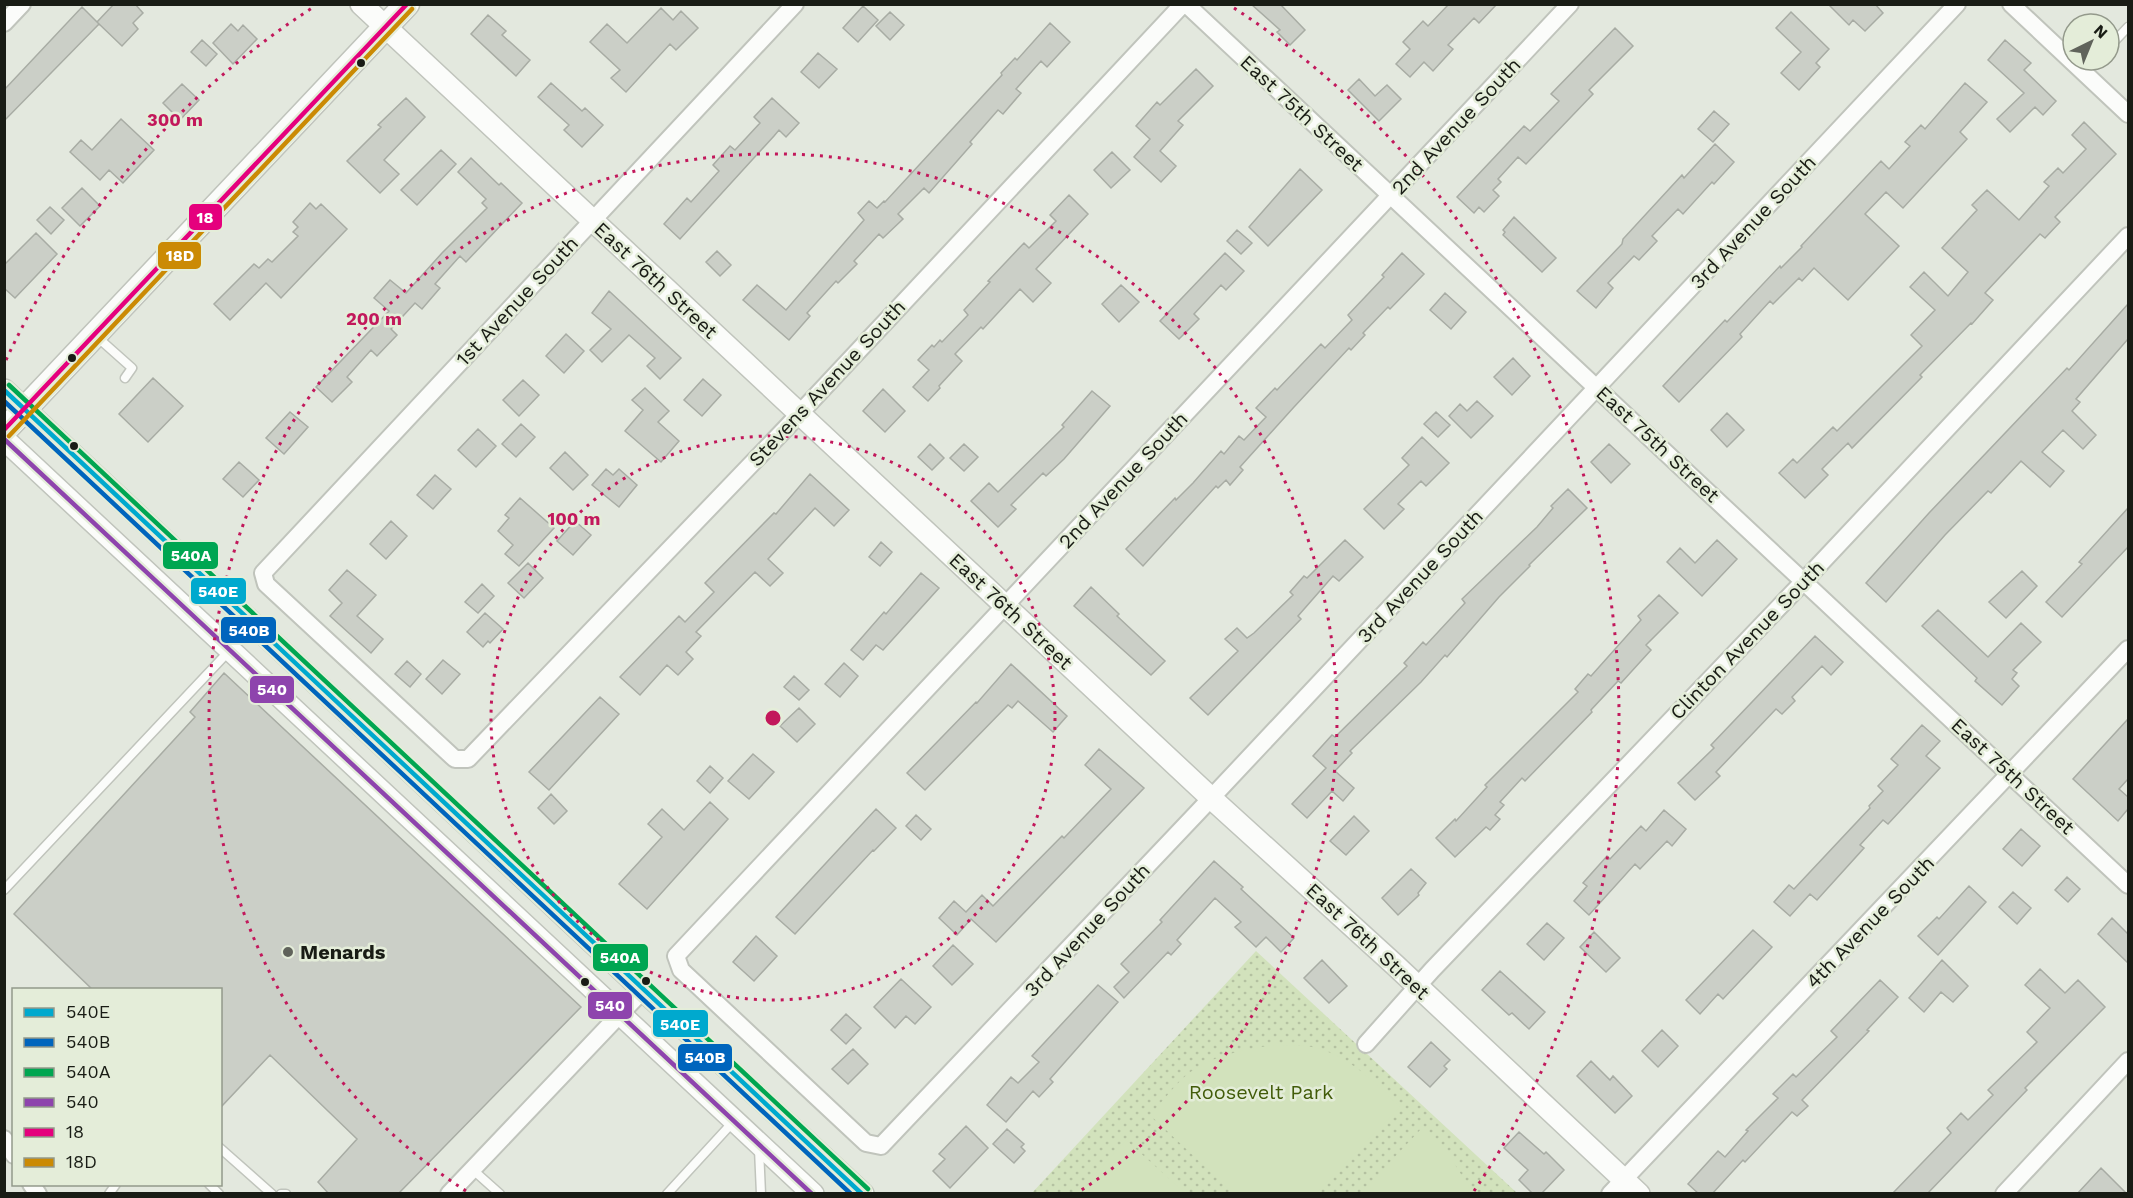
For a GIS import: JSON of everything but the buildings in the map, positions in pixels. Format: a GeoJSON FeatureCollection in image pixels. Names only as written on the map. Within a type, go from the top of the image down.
{"type":"FeatureCollection","features":[{"type":"Feature","properties":{"kind":"main road"},"geometry":{"type":"LineString","coordinates":[[4,431],[407,4]]}},
{"type":"Feature","properties":{"kind":"street"},"geometry":{"type":"LineString","coordinates":[[4,23],[22,4]]}},
{"type":"Feature","properties":{"kind":"street","name":"East 76th Street"},"geometry":{"type":"LineString","coordinates":[[361,4],[1005,606],[1418,986],[1617,1186],[1639,1194]]}},
{"type":"Feature","properties":{"kind":"street","name":"1st Avenue South"},"geometry":{"type":"LineString","coordinates":[[468,759],[454,759],[266,584],[263,573],[795,4]]}},
{"type":"Feature","properties":{"kind":"street","name":"East 75th Street"},"geometry":{"type":"LineString","coordinates":[[1185,4],[2128,885]]}},
{"type":"Feature","properties":{"kind":"street","name":"Stevens Avenue South"},"geometry":{"type":"LineString","coordinates":[[468,759],[800,414],[1185,4]]}},
{"type":"Feature","properties":{"kind":"street","name":"2nd Avenue South"},"geometry":{"type":"LineString","coordinates":[[881,1146],[866,1143],[780,1064],[681,970],[676,956],[1570,4]]}},
{"type":"Feature","properties":{"kind":"street","name":"3rd Avenue South"},"geometry":{"type":"LineString","coordinates":[[881,1146],[1212,798],[1957,4]]}},
{"type":"Feature","properties":{"kind":"street"},"geometry":{"type":"LineString","coordinates":[[2012,4],[2128,114]]}},
{"type":"Feature","properties":{"kind":"street","name":"Clinton Avenue South"},"geometry":{"type":"LineString","coordinates":[[1366,1044],[1418,986],[1804,581],[2128,236]]}},
{"type":"Feature","properties":{"kind":"street"},"geometry":{"type":"LineString","coordinates":[[4,390],[863,1194]]}},
{"type":"Feature","properties":{"kind":"street"},"geometry":{"type":"LineString","coordinates":[[4,439],[813,1194]]}},
{"type":"Feature","properties":{"kind":"street"},"geometry":{"type":"LineString","coordinates":[[230,650],[239,640],[250,637],[259,643],[378,756],[417,778]]}},
{"type":"Feature","properties":{"kind":"street","name":"4th Avenue South"},"geometry":{"type":"LineString","coordinates":[[1617,1186],[2128,649]]}},
{"type":"Feature","properties":{"kind":"street"},"geometry":{"type":"LineString","coordinates":[[449,1194],[643,990]]}},
{"type":"Feature","properties":{"kind":"street"},"geometry":{"type":"LineString","coordinates":[[2004,1194],[2128,1061]]}},
{"type":"Feature","properties":{"kind":"street"},"geometry":{"type":"LineString","coordinates":[[4,1139],[12,1152]]}},
{"type":"Feature","properties":{"kind":"lane"},"geometry":{"type":"LineString","coordinates":[[95,335],[132,368],[125,378]]}},
{"type":"Feature","properties":{"kind":"lane"},"geometry":{"type":"LineString","coordinates":[[4,890],[230,650]]}},
{"type":"Feature","properties":{"kind":"lane"},"geometry":{"type":"LineString","coordinates":[[667,1194],[735,1121]]}},
{"type":"Feature","properties":{"kind":"lane"},"geometry":{"type":"LineString","coordinates":[[758,1143],[761,1194]]}},
{"type":"Feature","properties":{"kind":"lane"},"geometry":{"type":"LineString","coordinates":[[222,1150],[272,1194]]}},
{"type":"Feature","properties":{"kind":"lane"},"geometry":{"type":"LineString","coordinates":[[472,1169],[500,1194]]}},
{"type":"Feature","properties":{"kind":"lane"},"geometry":{"type":"LineString","coordinates":[[281,1194],[286,1194]]}},
{"type":"Feature","properties":{"kind":"green space","name":"Roosevelt Park"},"geometry":{"type":"Polygon","coordinates":[[[1256,951],[1517,1193],[1031,1194],[1256,951]]]}},
{"type":"Feature","properties":{"kind":"green space"},"geometry":{"type":"Polygon","coordinates":[[[1274,1045],[1307,1046],[1334,1054],[1358,1069],[1400,1107],[1316,1193],[1233,1193],[1150,1115],[1182,1079],[1202,1065],[1225,1055],[1274,1045]]]}},
{"type":"Feature","properties":{"kind":"green space"},"geometry":{"type":"Polygon","coordinates":[[[1421,1129],[1452,1160],[1473,1193],[1361,1193],[1421,1129]]]}},
{"type":"Feature","properties":{"kind":"green space"},"geometry":{"type":"Polygon","coordinates":[[[1126,1140],[1185,1193],[1082,1193],[1096,1173],[1126,1140]]]}},
{"type":"Feature","properties":{"kind":"transit line","name":"18"},"geometry":{"type":"LineString","coordinates":[[4,430],[407,4]]}},
{"type":"Feature","properties":{"kind":"transit line","name":"18D"},"geometry":{"type":"LineString","coordinates":[[9,436],[412,9]]}},
{"type":"Feature","properties":{"kind":"transit line","name":"540A"},"geometry":{"type":"LineString","coordinates":[[9,385],[868,1189]]}},
{"type":"Feature","properties":{"kind":"transit line","name":"540E"},"geometry":{"type":"LineString","coordinates":[[4,390],[862,1194]]}},
{"type":"Feature","properties":{"kind":"transit line","name":"540B"},"geometry":{"type":"LineString","coordinates":[[4,401],[851,1194]]}},
{"type":"Feature","properties":{"kind":"transit line","name":"540"},"geometry":{"type":"LineString","coordinates":[[4,439],[812,1194]]}},
{"type":"Feature","properties":{"kind":"place","name":"Menards"},"geometry":{"type":"Point","coordinates":[288,952]}}]}
